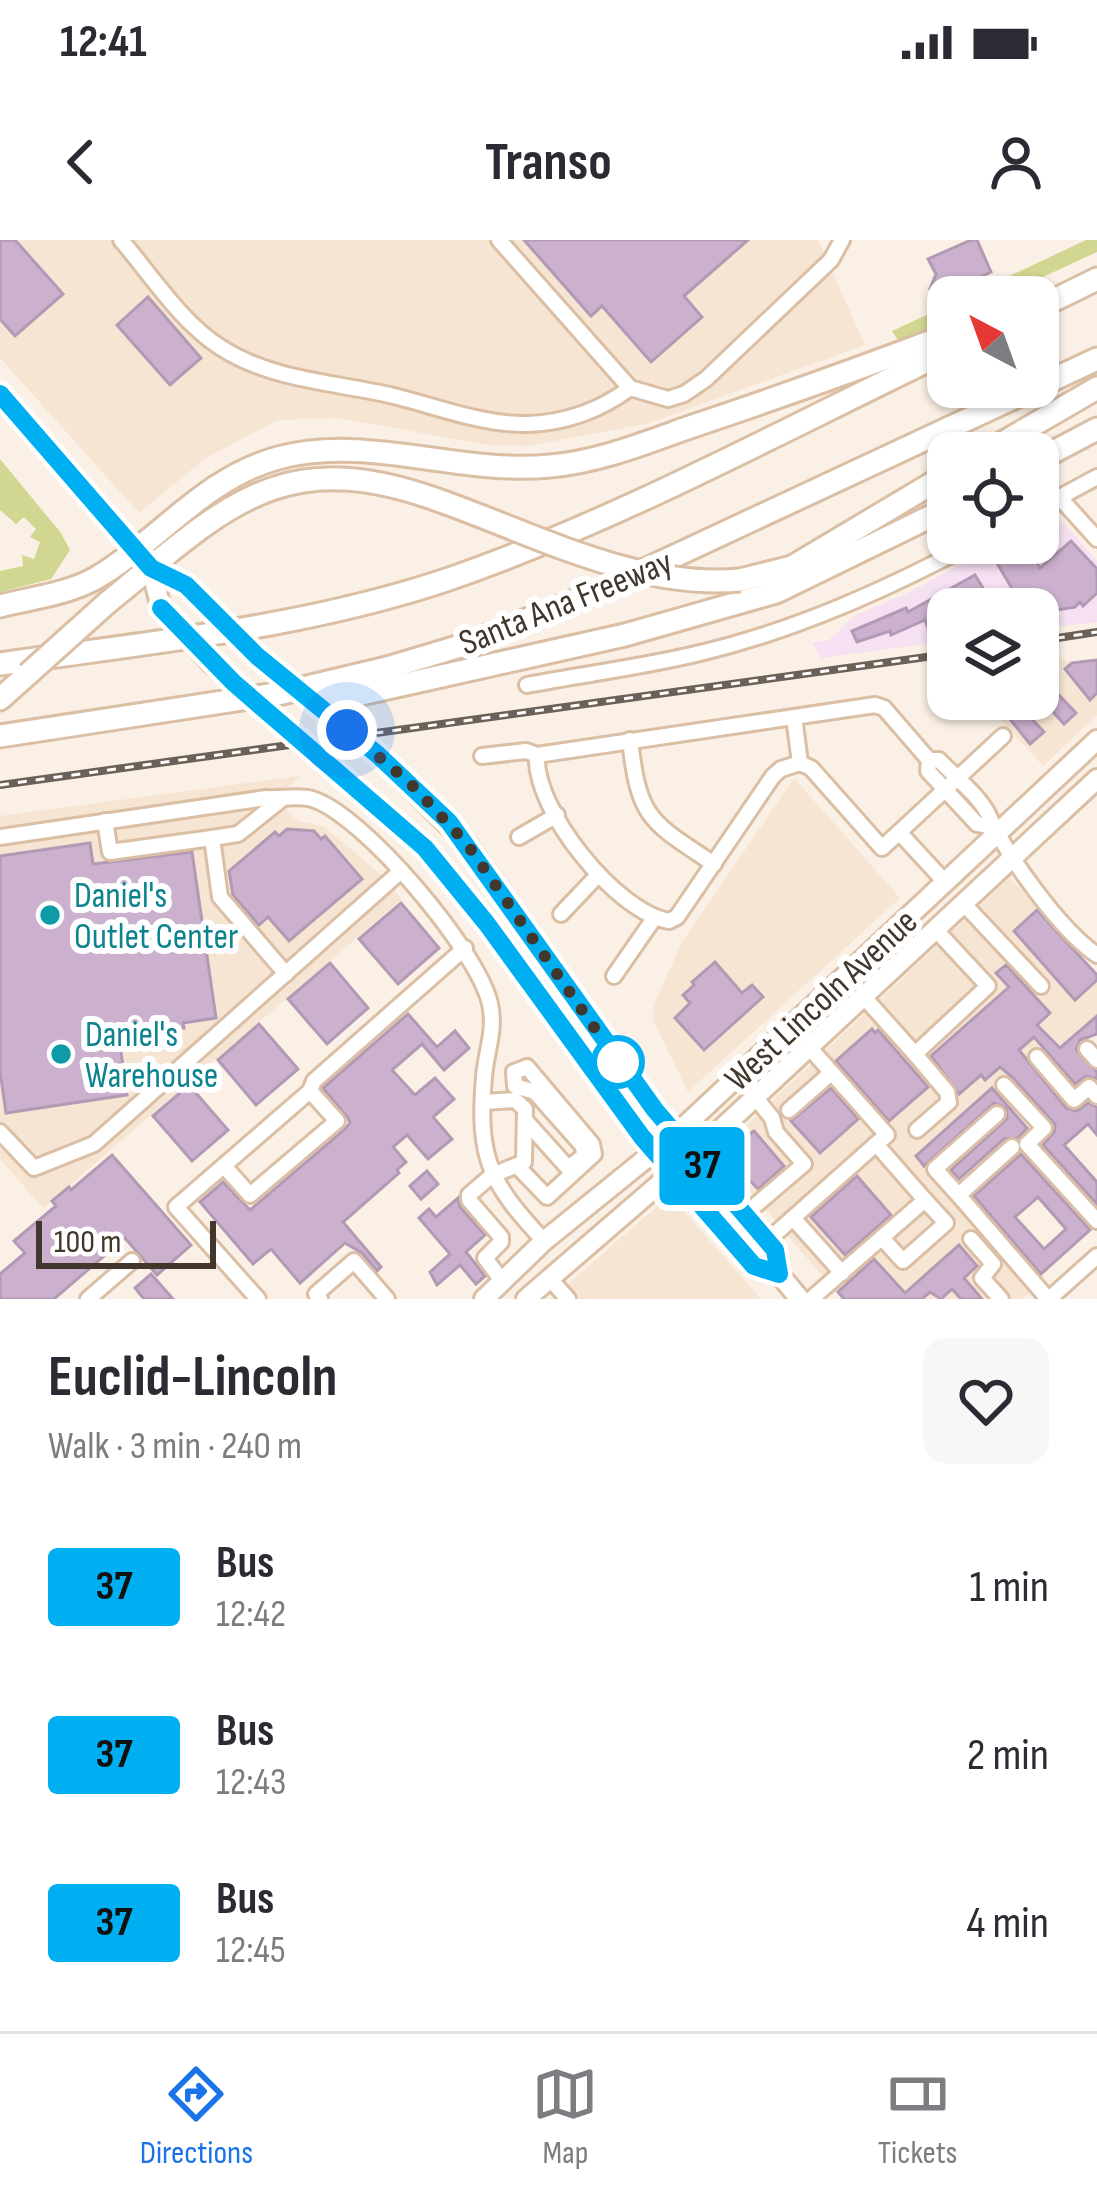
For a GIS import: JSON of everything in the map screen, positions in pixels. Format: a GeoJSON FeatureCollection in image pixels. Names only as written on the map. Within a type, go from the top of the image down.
{"type":"FeatureCollection","features":[{"type":"Feature","properties":{"kind":"highway"},"geometry":{"type":"LineString","coordinates":[[1059,295],[1097,279]]}},
{"type":"Feature","properties":{"kind":"highway"},"geometry":{"type":"LineString","coordinates":[[0,699],[107,603],[204,493],[273,460],[356,450],[521,468],[582,461],[728,415],[927,342]]}},
{"type":"Feature","properties":{"kind":"highway","name":"Santa Ana Freeway"},"geometry":{"type":"LineString","coordinates":[[0,736],[282,693],[464,645],[570,604],[1097,359]]}},
{"type":"Feature","properties":{"kind":"highway","name":"Santa Ana Freeway"},"geometry":{"type":"LineString","coordinates":[[0,664],[246,628],[449,579],[591,521],[927,361]]}},
{"type":"Feature","properties":{"kind":"highway"},"geometry":{"type":"LineString","coordinates":[[1021,432],[1097,388]]}},
{"type":"Feature","properties":{"kind":"highway"},"geometry":{"type":"LineString","coordinates":[[1059,449],[1097,429]]}},
{"type":"Feature","properties":{"kind":"highway"},"geometry":{"type":"LineString","coordinates":[[0,606],[93,580],[143,559],[284,483],[349,476],[403,487],[642,573],[699,583],[740,580],[791,567],[927,486]]}},
{"type":"Feature","properties":{"kind":"highway"},"geometry":{"type":"LineString","coordinates":[[282,693],[352,696],[708,613],[817,574],[927,519]]}},
{"type":"Feature","properties":{"kind":"main road"},"geometry":{"type":"LineString","coordinates":[[0,394],[143,559],[186,585],[257,656],[411,784],[472,850],[593,1028],[675,1135],[775,1250],[779,1274],[800,1299]]}},
{"type":"Feature","properties":{"kind":"main road"},"geometry":{"type":"LineString","coordinates":[[143,559],[161,608],[210,662],[425,848],[487,924],[654,1152],[754,1266],[779,1274]]}},
{"type":"Feature","properties":{"kind":"main road","name":"West Lincoln Avenue"},"geometry":{"type":"LineString","coordinates":[[484,1299],[544,1241],[675,1135],[995,830],[1097,740]]}},
{"type":"Feature","properties":{"kind":"main road","name":"West Lincoln Avenue"},"geometry":{"type":"LineString","coordinates":[[526,1299],[693,1155],[1097,779]]}},
{"type":"Feature","properties":{"kind":"street"},"geometry":{"type":"LineString","coordinates":[[121,240],[194,326],[217,346],[280,375],[393,396],[464,416],[527,424],[597,410],[630,388]]}},
{"type":"Feature","properties":{"kind":"street"},"geometry":{"type":"LineString","coordinates":[[499,240],[630,388],[668,399],[706,380],[831,260],[842,240]]}},
{"type":"Feature","properties":{"kind":"street"},"geometry":{"type":"LineString","coordinates":[[1097,478],[1060,498],[1097,539]]}},
{"type":"Feature","properties":{"kind":"street"},"geometry":{"type":"LineString","coordinates":[[527,686],[696,655],[824,613],[934,564]]}},
{"type":"Feature","properties":{"kind":"street"},"geometry":{"type":"LineString","coordinates":[[482,756],[526,751],[536,755],[875,705],[884,708],[929,760],[939,760],[951,784],[968,802],[989,814],[1010,859],[1097,955]]}},
{"type":"Feature","properties":{"kind":"street"},"geometry":{"type":"LineString","coordinates":[[794,717],[800,763]]}},
{"type":"Feature","properties":{"kind":"street"},"geometry":{"type":"LineString","coordinates":[[536,755],[538,780],[598,875],[669,921],[677,917],[781,769],[800,763],[811,768],[882,848],[1003,736]]}},
{"type":"Feature","properties":{"kind":"street"},"geometry":{"type":"LineString","coordinates":[[630,740],[635,787],[648,815],[714,864]]}},
{"type":"Feature","properties":{"kind":"street"},"geometry":{"type":"LineString","coordinates":[[0,837],[282,799],[305,798],[335,812],[401,871],[465,948],[485,985],[493,1017],[484,1102],[491,1176],[544,1241]]}},
{"type":"Feature","properties":{"kind":"street"},"geometry":{"type":"LineString","coordinates":[[104,821],[110,852],[238,834],[282,799]]}},
{"type":"Feature","properties":{"kind":"street"},"geometry":{"type":"LineString","coordinates":[[519,837],[557,815]]}},
{"type":"Feature","properties":{"kind":"street"},"geometry":{"type":"LineString","coordinates":[[899,832],[945,882]]}},
{"type":"Feature","properties":{"kind":"street"},"geometry":{"type":"LineString","coordinates":[[212,838],[220,897],[286,974]]}},
{"type":"Feature","properties":{"kind":"street"},"geometry":{"type":"LineString","coordinates":[[0,1132],[34,1168],[94,1144],[401,871]]}},
{"type":"Feature","properties":{"kind":"street"},"geometry":{"type":"LineString","coordinates":[[561,914],[598,875]]}},
{"type":"Feature","properties":{"kind":"street"},"geometry":{"type":"LineString","coordinates":[[963,903],[1041,986]]}},
{"type":"Feature","properties":{"kind":"street"},"geometry":{"type":"LineString","coordinates":[[614,976],[655,916]]}},
{"type":"Feature","properties":{"kind":"street"},"geometry":{"type":"LineString","coordinates":[[915,1054],[988,986],[935,929]]}},
{"type":"Feature","properties":{"kind":"street"},"geometry":{"type":"LineString","coordinates":[[258,1299],[176,1207],[465,948]]}},
{"type":"Feature","properties":{"kind":"street"},"geometry":{"type":"LineString","coordinates":[[863,996],[947,1092],[949,1102],[916,1130]]}},
{"type":"Feature","properties":{"kind":"street"},"geometry":{"type":"LineString","coordinates":[[767,1241],[887,1135],[808,1047]]}},
{"type":"Feature","properties":{"kind":"street"},"geometry":{"type":"LineString","coordinates":[[1037,1057],[1074,1100],[1089,1087],[1097,1096]]}},
{"type":"Feature","properties":{"kind":"street"},"geometry":{"type":"LineString","coordinates":[[517,1166],[547,1197],[594,1154],[592,1144],[527,1067],[514,1072],[513,1083],[538,1094],[582,1145],[584,1155],[568,1168],[525,1120]]}},
{"type":"Feature","properties":{"kind":"street"},"geometry":{"type":"LineString","coordinates":[[789,1110],[831,1073]]}},
{"type":"Feature","properties":{"kind":"street"},"geometry":{"type":"LineString","coordinates":[[1004,1085],[1044,1128],[1027,1144],[1097,1221]]}},
{"type":"Feature","properties":{"kind":"street"},"geometry":{"type":"LineString","coordinates":[[224,1166],[250,1195],[337,1121],[310,1091]]}},
{"type":"Feature","properties":{"kind":"street"},"geometry":{"type":"LineString","coordinates":[[744,1215],[804,1164],[754,1097]]}},
{"type":"Feature","properties":{"kind":"street"},"geometry":{"type":"LineString","coordinates":[[484,1102],[518,1101],[525,1109],[527,1158],[491,1176],[469,1195],[469,1201],[501,1237],[485,1258],[503,1282]]}},
{"type":"Feature","properties":{"kind":"street"},"geometry":{"type":"LineString","coordinates":[[997,1114],[935,1169],[1056,1297],[1097,1256]]}},
{"type":"Feature","properties":{"kind":"street"},"geometry":{"type":"LineString","coordinates":[[876,1144],[946,1223],[903,1261],[882,1238]]}},
{"type":"Feature","properties":{"kind":"street"},"geometry":{"type":"LineString","coordinates":[[961,1198],[1012,1147]]}},
{"type":"Feature","properties":{"kind":"street"},"geometry":{"type":"LineString","coordinates":[[811,1299],[925,1200]]}},
{"type":"Feature","properties":{"kind":"street"},"geometry":{"type":"LineString","coordinates":[[793,1218],[842,1273]]}},
{"type":"Feature","properties":{"kind":"street"},"geometry":{"type":"LineString","coordinates":[[971,1239],[992,1264],[982,1278],[1001,1299]]}},
{"type":"Feature","properties":{"kind":"street"},"geometry":{"type":"LineString","coordinates":[[88,1299],[132,1261]]}},
{"type":"Feature","properties":{"kind":"street"},"geometry":{"type":"LineString","coordinates":[[320,1299],[316,1294],[354,1261],[377,1295]]}},
{"type":"Feature","properties":{"kind":"street"},"geometry":{"type":"LineString","coordinates":[[550,1279],[568,1299]]}},
{"type":"Feature","properties":{"kind":"shaded area"},"geometry":{"type":"Polygon","coordinates":[[[0,240],[818,240],[865,345],[646,424],[527,446],[488,445],[338,418],[278,420],[206,458],[139,513],[0,358],[0,240]]]}},
{"type":"Feature","properties":{"kind":"shaded area"},"geometry":{"type":"Polygon","coordinates":[[[1059,522],[1097,561],[1097,622],[1059,627],[1059,588],[927,588],[927,644],[821,658],[812,643],[829,640],[854,616],[962,564],[1059,564],[1059,522]]]}},
{"type":"Feature","properties":{"kind":"shaded area"},"geometry":{"type":"Polygon","coordinates":[[[1059,658],[1072,663],[1097,660],[1097,715],[1043,766],[1001,720],[1059,720],[1059,658]]]}},
{"type":"Feature","properties":{"kind":"shaded area"},"geometry":{"type":"Polygon","coordinates":[[[300,776],[283,793],[288,813],[325,827],[402,899],[43,1208],[0,1159],[0,816],[300,776]]]}},
{"type":"Feature","properties":{"kind":"shaded area"},"geometry":{"type":"Polygon","coordinates":[[[794,778],[900,898],[688,1092],[653,1020],[654,1004],[682,942],[794,778]]]}},
{"type":"Feature","properties":{"kind":"shaded area"},"geometry":{"type":"Polygon","coordinates":[[[1010,877],[1097,975],[1097,1016],[1062,1047],[1051,1036],[916,1156],[1033,1290],[1022,1299],[842,1299],[726,1163],[728,1142],[1010,877]]]}},
{"type":"Feature","properties":{"kind":"shaded area"},"geometry":{"type":"Polygon","coordinates":[[[659,1205],[679,1206],[761,1299],[551,1299],[659,1205]]]}},
{"type":"Feature","properties":{"kind":"green space"},"geometry":{"type":"Polygon","coordinates":[[[1086,240],[1097,240],[1097,252],[1045,276],[1010,276],[1086,240]]]}},
{"type":"Feature","properties":{"kind":"green space"},"geometry":{"type":"Polygon","coordinates":[[[927,315],[927,331],[900,343],[892,331],[927,315]]]}},
{"type":"Feature","properties":{"kind":"green space"},"geometry":{"type":"Polygon","coordinates":[[[0,459],[70,550],[51,579],[0,592],[0,571],[23,566],[22,555],[34,559],[40,542],[30,537],[36,529],[24,517],[16,524],[0,510],[0,459]]]}},
{"type":"Feature","properties":{"kind":"building"},"geometry":{"type":"Polygon","coordinates":[[[0,240],[15,240],[63,294],[15,336],[0,319],[0,240]]]}},
{"type":"Feature","properties":{"kind":"building"},"geometry":{"type":"Polygon","coordinates":[[[524,240],[748,240],[684,296],[702,317],[651,362],[602,306],[591,316],[524,240]]]}},
{"type":"Feature","properties":{"kind":"building"},"geometry":{"type":"Polygon","coordinates":[[[977,240],[991,272],[935,276],[928,259],[977,240]]]}},
{"type":"Feature","properties":{"kind":"building"},"geometry":{"type":"Polygon","coordinates":[[[148,297],[201,358],[170,385],[117,325],[148,297]]]}},
{"type":"Feature","properties":{"kind":"building"},"geometry":{"type":"Polygon","coordinates":[[[1071,541],[1097,569],[1097,593],[1083,606],[1080,602],[1059,610],[1059,588],[1012,588],[998,564],[1038,564],[1040,568],[1059,564],[1059,551],[1071,541]]]}},
{"type":"Feature","properties":{"kind":"building"},"geometry":{"type":"Polygon","coordinates":[[[975,575],[983,588],[951,588],[975,575]]]}},
{"type":"Feature","properties":{"kind":"building"},"geometry":{"type":"Polygon","coordinates":[[[927,602],[927,625],[925,620],[891,635],[890,631],[857,642],[852,631],[906,608],[908,612],[927,602]]]}},
{"type":"Feature","properties":{"kind":"building"},"geometry":{"type":"Polygon","coordinates":[[[1097,660],[1097,693],[1090,700],[1065,669],[1072,663],[1097,660]]]}},
{"type":"Feature","properties":{"kind":"building"},"geometry":{"type":"Polygon","coordinates":[[[1059,695],[1076,713],[1064,724],[1059,718],[1059,695]]]}},
{"type":"Feature","properties":{"kind":"building"},"geometry":{"type":"Polygon","coordinates":[[[1011,720],[1033,720],[1044,732],[1030,744],[1011,720]]]}},
{"type":"Feature","properties":{"kind":"building"},"geometry":{"type":"Polygon","coordinates":[[[287,829],[314,831],[321,839],[325,836],[362,879],[289,941],[268,917],[259,925],[233,895],[229,871],[275,832],[279,836],[287,829]]]}},
{"type":"Feature","properties":{"kind":"building"},"geometry":{"type":"Polygon","coordinates":[[[90,843],[93,864],[192,852],[216,1018],[119,1038],[127,1095],[6,1113],[0,1071],[0,856],[90,843]]]}},
{"type":"Feature","properties":{"kind":"building"},"geometry":{"type":"Polygon","coordinates":[[[401,903],[439,948],[398,984],[359,939],[401,903]]]}},
{"type":"Feature","properties":{"kind":"building"},"geometry":{"type":"Polygon","coordinates":[[[1037,910],[1097,975],[1075,1000],[1014,931],[1037,910]]]}},
{"type":"Feature","properties":{"kind":"building"},"geometry":{"type":"Polygon","coordinates":[[[715,962],[742,993],[752,985],[763,997],[704,1050],[675,1018],[690,1003],[683,995],[692,982],[715,962]]]}},
{"type":"Feature","properties":{"kind":"building"},"geometry":{"type":"Polygon","coordinates":[[[330,963],[368,1008],[327,1044],[288,999],[330,963]]]}},
{"type":"Feature","properties":{"kind":"building"},"geometry":{"type":"Polygon","coordinates":[[[1006,965],[1050,1013],[1037,1025],[1060,1048],[1097,1016],[1097,1034],[1080,1040],[1076,1050],[1097,1072],[1097,1079],[1086,1076],[1075,1084],[1034,1037],[1019,1050],[1066,1108],[1077,1111],[1088,1103],[1097,1107],[1097,1135],[1088,1124],[1064,1145],[1097,1182],[1097,1204],[1043,1145],[1055,1124],[1012,1077],[1000,1067],[985,1080],[981,1075],[959,1094],[931,1056],[1009,987],[996,973],[1006,965]]]}},
{"type":"Feature","properties":{"kind":"building"},"geometry":{"type":"Polygon","coordinates":[[[408,1014],[437,1047],[455,1031],[469,1048],[444,1070],[422,1044],[392,1070],[415,1095],[435,1078],[454,1099],[433,1117],[452,1139],[428,1159],[407,1135],[393,1147],[406,1162],[399,1173],[343,1222],[381,1267],[377,1271],[362,1253],[345,1243],[300,1283],[271,1249],[253,1264],[200,1202],[223,1182],[250,1210],[344,1130],[348,1118],[323,1088],[408,1014]]]}},
{"type":"Feature","properties":{"kind":"building"},"geometry":{"type":"Polygon","coordinates":[[[259,1024],[298,1069],[256,1105],[218,1060],[259,1024]]]}},
{"type":"Feature","properties":{"kind":"building"},"geometry":{"type":"Polygon","coordinates":[[[872,1029],[878,1030],[928,1087],[889,1121],[836,1061],[872,1029]]]}},
{"type":"Feature","properties":{"kind":"building"},"geometry":{"type":"Polygon","coordinates":[[[189,1085],[228,1130],[192,1161],[153,1116],[189,1085]]]}},
{"type":"Feature","properties":{"kind":"building"},"geometry":{"type":"Polygon","coordinates":[[[831,1088],[858,1119],[820,1153],[791,1121],[831,1088]]]}},
{"type":"Feature","properties":{"kind":"building"},"geometry":{"type":"Polygon","coordinates":[[[992,1088],[1027,1128],[1018,1138],[1004,1139],[959,1179],[951,1170],[1007,1119],[1006,1108],[994,1103],[924,1166],[916,1156],[992,1088]]]}},
{"type":"Feature","properties":{"kind":"building"},"geometry":{"type":"Polygon","coordinates":[[[754,1131],[784,1166],[758,1189],[732,1162],[732,1146],[754,1131]]]}},
{"type":"Feature","properties":{"kind":"building"},"geometry":{"type":"Polygon","coordinates":[[[1021,1154],[1090,1230],[1041,1274],[974,1196],[1021,1154]],[[1038,1197],[1015,1217],[1044,1249],[1066,1229],[1038,1197]]]}},
{"type":"Feature","properties":{"kind":"building"},"geometry":{"type":"Polygon","coordinates":[[[112,1155],[191,1245],[157,1275],[125,1238],[54,1299],[0,1299],[0,1274],[25,1253],[14,1241],[56,1206],[52,1201],[112,1155]]]}},
{"type":"Feature","properties":{"kind":"building"},"geometry":{"type":"Polygon","coordinates":[[[427,1171],[438,1184],[421,1199],[410,1186],[427,1171]]]}},
{"type":"Feature","properties":{"kind":"building"},"geometry":{"type":"Polygon","coordinates":[[[857,1176],[891,1215],[845,1255],[811,1217],[857,1176]]]}},
{"type":"Feature","properties":{"kind":"building"},"geometry":{"type":"Polygon","coordinates":[[[458,1198],[460,1207],[485,1235],[466,1252],[485,1276],[476,1284],[460,1265],[437,1285],[430,1272],[450,1254],[419,1218],[429,1209],[436,1217],[458,1198]]]}},
{"type":"Feature","properties":{"kind":"building"},"geometry":{"type":"Polygon","coordinates":[[[959,1245],[977,1266],[964,1278],[982,1299],[961,1299],[952,1289],[941,1299],[930,1292],[922,1299],[844,1299],[838,1292],[874,1259],[905,1293],[959,1245]]]}},
{"type":"Feature","properties":{"kind":"building"},"geometry":{"type":"Polygon","coordinates":[[[151,1274],[173,1299],[144,1299],[135,1288],[151,1274]]]}},
{"type":"Feature","properties":{"kind":"railway"},"geometry":{"type":"LineString","coordinates":[[1059,638],[1097,632]]}},
{"type":"Feature","properties":{"kind":"railway"},"geometry":{"type":"LineString","coordinates":[[0,785],[927,657]]}},
{"type":"Feature","properties":{"kind":"bus line","name":"37"},"geometry":{"type":"LineString","coordinates":[[0,394],[151,568],[186,585],[257,656],[377,754],[449,822],[655,1110],[775,1250],[779,1274],[754,1266],[642,1137],[487,924],[425,848],[210,662],[161,608]]}},
{"type":"Feature","properties":{"kind":"place","name":"Daniel's Outlet Center"},"geometry":{"type":"Point","coordinates":[50,915]}},
{"type":"Feature","properties":{"kind":"place","name":"Daniel's Warehouse"},"geometry":{"type":"Point","coordinates":[61,1054]}},
{"type":"Feature","properties":{"kind":"route"},"geometry":{"type":"LineString","coordinates":[[347,730],[411,784],[467,844],[618,1062]]}}]}
